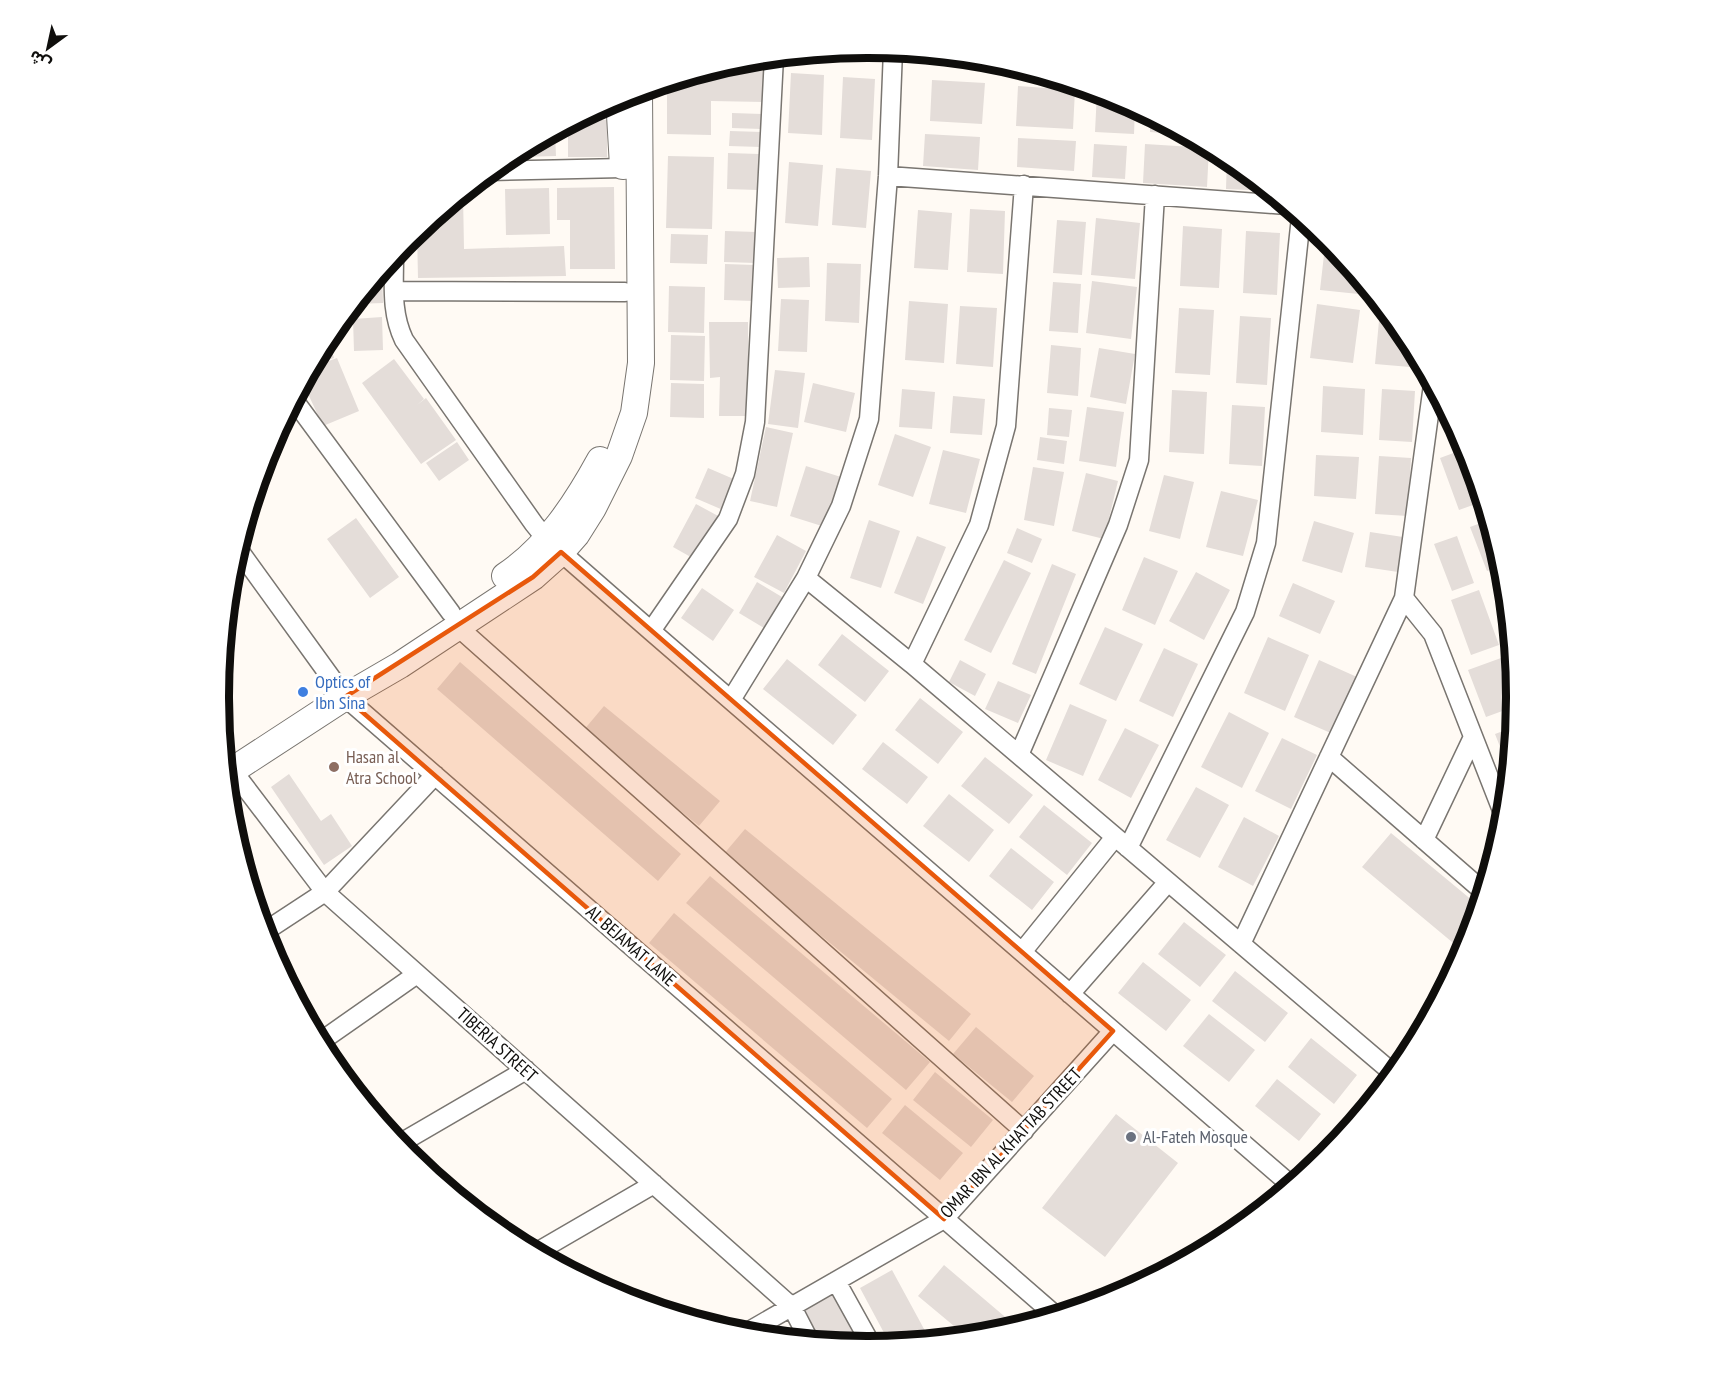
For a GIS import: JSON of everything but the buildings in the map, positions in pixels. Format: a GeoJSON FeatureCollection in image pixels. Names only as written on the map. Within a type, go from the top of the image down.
{"type":"FeatureCollection","features":[{"type":"Feature","properties":{"kind":"street"},"geometry":{"type":"LineString","coordinates":[[731,700],[806,578],[841,506],[869,419],[888,176],[893,59]]}},
{"type":"Feature","properties":{"kind":"street"},"geometry":{"type":"LineString","coordinates":[[651,632],[728,519],[745,474],[755,422],[774,66]]}},
{"type":"Feature","properties":{"kind":"street"},"geometry":{"type":"LineString","coordinates":[[234,765],[345,697],[383,659],[454,620],[532,556],[576,535],[593,508],[620,456],[628,435],[641,363],[639,101]]}},
{"type":"Feature","properties":{"kind":"street"},"geometry":{"type":"LineString","coordinates":[[554,546],[605,450],[615,422],[624,383],[627,363],[620,109]]}},
{"type":"Feature","properties":{"kind":"street"},"geometry":{"type":"LineString","coordinates":[[506,171],[623,168]]}},
{"type":"Feature","properties":{"kind":"street"},"geometry":{"type":"LineString","coordinates":[[888,176],[1274,204]]}},
{"type":"Feature","properties":{"kind":"street"},"geometry":{"type":"LineString","coordinates":[[912,664],[979,525],[1006,426],[1024,186]]}},
{"type":"Feature","properties":{"kind":"street"},"geometry":{"type":"LineString","coordinates":[[1019,755],[1118,525],[1139,460],[1155,195]]}},
{"type":"Feature","properties":{"kind":"street"},"geometry":{"type":"LineString","coordinates":[[1022,952],[1122,843],[1245,612],[1266,543],[1300,228]]}},
{"type":"Feature","properties":{"kind":"street"},"geometry":{"type":"LineString","coordinates":[[394,270],[396,318],[404,340],[534,524],[554,546],[1285,1180]]}},
{"type":"Feature","properties":{"kind":"street"},"geometry":{"type":"LineString","coordinates":[[394,291],[625,292]]}},
{"type":"Feature","properties":{"kind":"street"},"geometry":{"type":"LineString","coordinates":[[1241,944],[1404,598],[1431,397]]}},
{"type":"Feature","properties":{"kind":"street"},"geometry":{"type":"LineString","coordinates":[[299,407],[454,620],[1024,1131]]}},
{"type":"Feature","properties":{"kind":"street","name":"AL BEJAMAT LANE"},"geometry":{"type":"LineString","coordinates":[[245,559],[345,697],[1048,1309]]}},
{"type":"Feature","properties":{"kind":"street"},"geometry":{"type":"LineString","coordinates":[[806,578],[912,664],[1387,1068]]}},
{"type":"Feature","properties":{"kind":"street"},"geometry":{"type":"LineString","coordinates":[[1404,598],[1433,633],[1498,800]]}},
{"type":"Feature","properties":{"kind":"street"},"geometry":{"type":"LineString","coordinates":[[1424,840],[1473,737]]}},
{"type":"Feature","properties":{"kind":"street"},"geometry":{"type":"LineString","coordinates":[[1329,757],[1478,886]]}},
{"type":"Feature","properties":{"kind":"street"},"geometry":{"type":"LineString","coordinates":[[272,927],[326,892],[435,775]]}},
{"type":"Feature","properties":{"kind":"street","name":"TIBERIA STREET"},"geometry":{"type":"LineString","coordinates":[[235,776],[326,892],[792,1306]]}},
{"type":"Feature","properties":{"kind":"street"},"geometry":{"type":"LineString","coordinates":[[1070,994],[1168,882]]}},
{"type":"Feature","properties":{"kind":"street"},"geometry":{"type":"LineString","coordinates":[[328,1037],[417,974]]}},
{"type":"Feature","properties":{"kind":"street","name":"OMAR IBN AL KHATTAB STREET"},"geometry":{"type":"LineString","coordinates":[[758,1326],[944,1219],[1113,1031]]}},
{"type":"Feature","properties":{"kind":"street"},"geometry":{"type":"LineString","coordinates":[[408,1139],[526,1070]]}},
{"type":"Feature","properties":{"kind":"street"},"geometry":{"type":"LineString","coordinates":[[545,1247],[654,1184]]}},
{"type":"Feature","properties":{"kind":"street"},"geometry":{"type":"LineString","coordinates":[[836,1281],[866,1336]]}},
{"type":"Feature","properties":{"kind":"street"},"geometry":{"type":"LineString","coordinates":[[792,1306],[805,1332]]}},
{"type":"Feature","properties":{"kind":"highlighted area"},"geometry":{"type":"Polygon","coordinates":[[[561,552],[1113,1031],[944,1219],[345,697],[533,577],[561,552]]]}},
{"type":"Feature","properties":{"kind":"place","name":"Optics of Ibn Sina"},"geometry":{"type":"Point","coordinates":[303,692]}},
{"type":"Feature","properties":{"kind":"place","name":"Hasan al Atra School"},"geometry":{"type":"Point","coordinates":[334,767]}},
{"type":"Feature","properties":{"kind":"place","name":"Al-Fateh Mosque"},"geometry":{"type":"Point","coordinates":[1131,1137]}}]}
